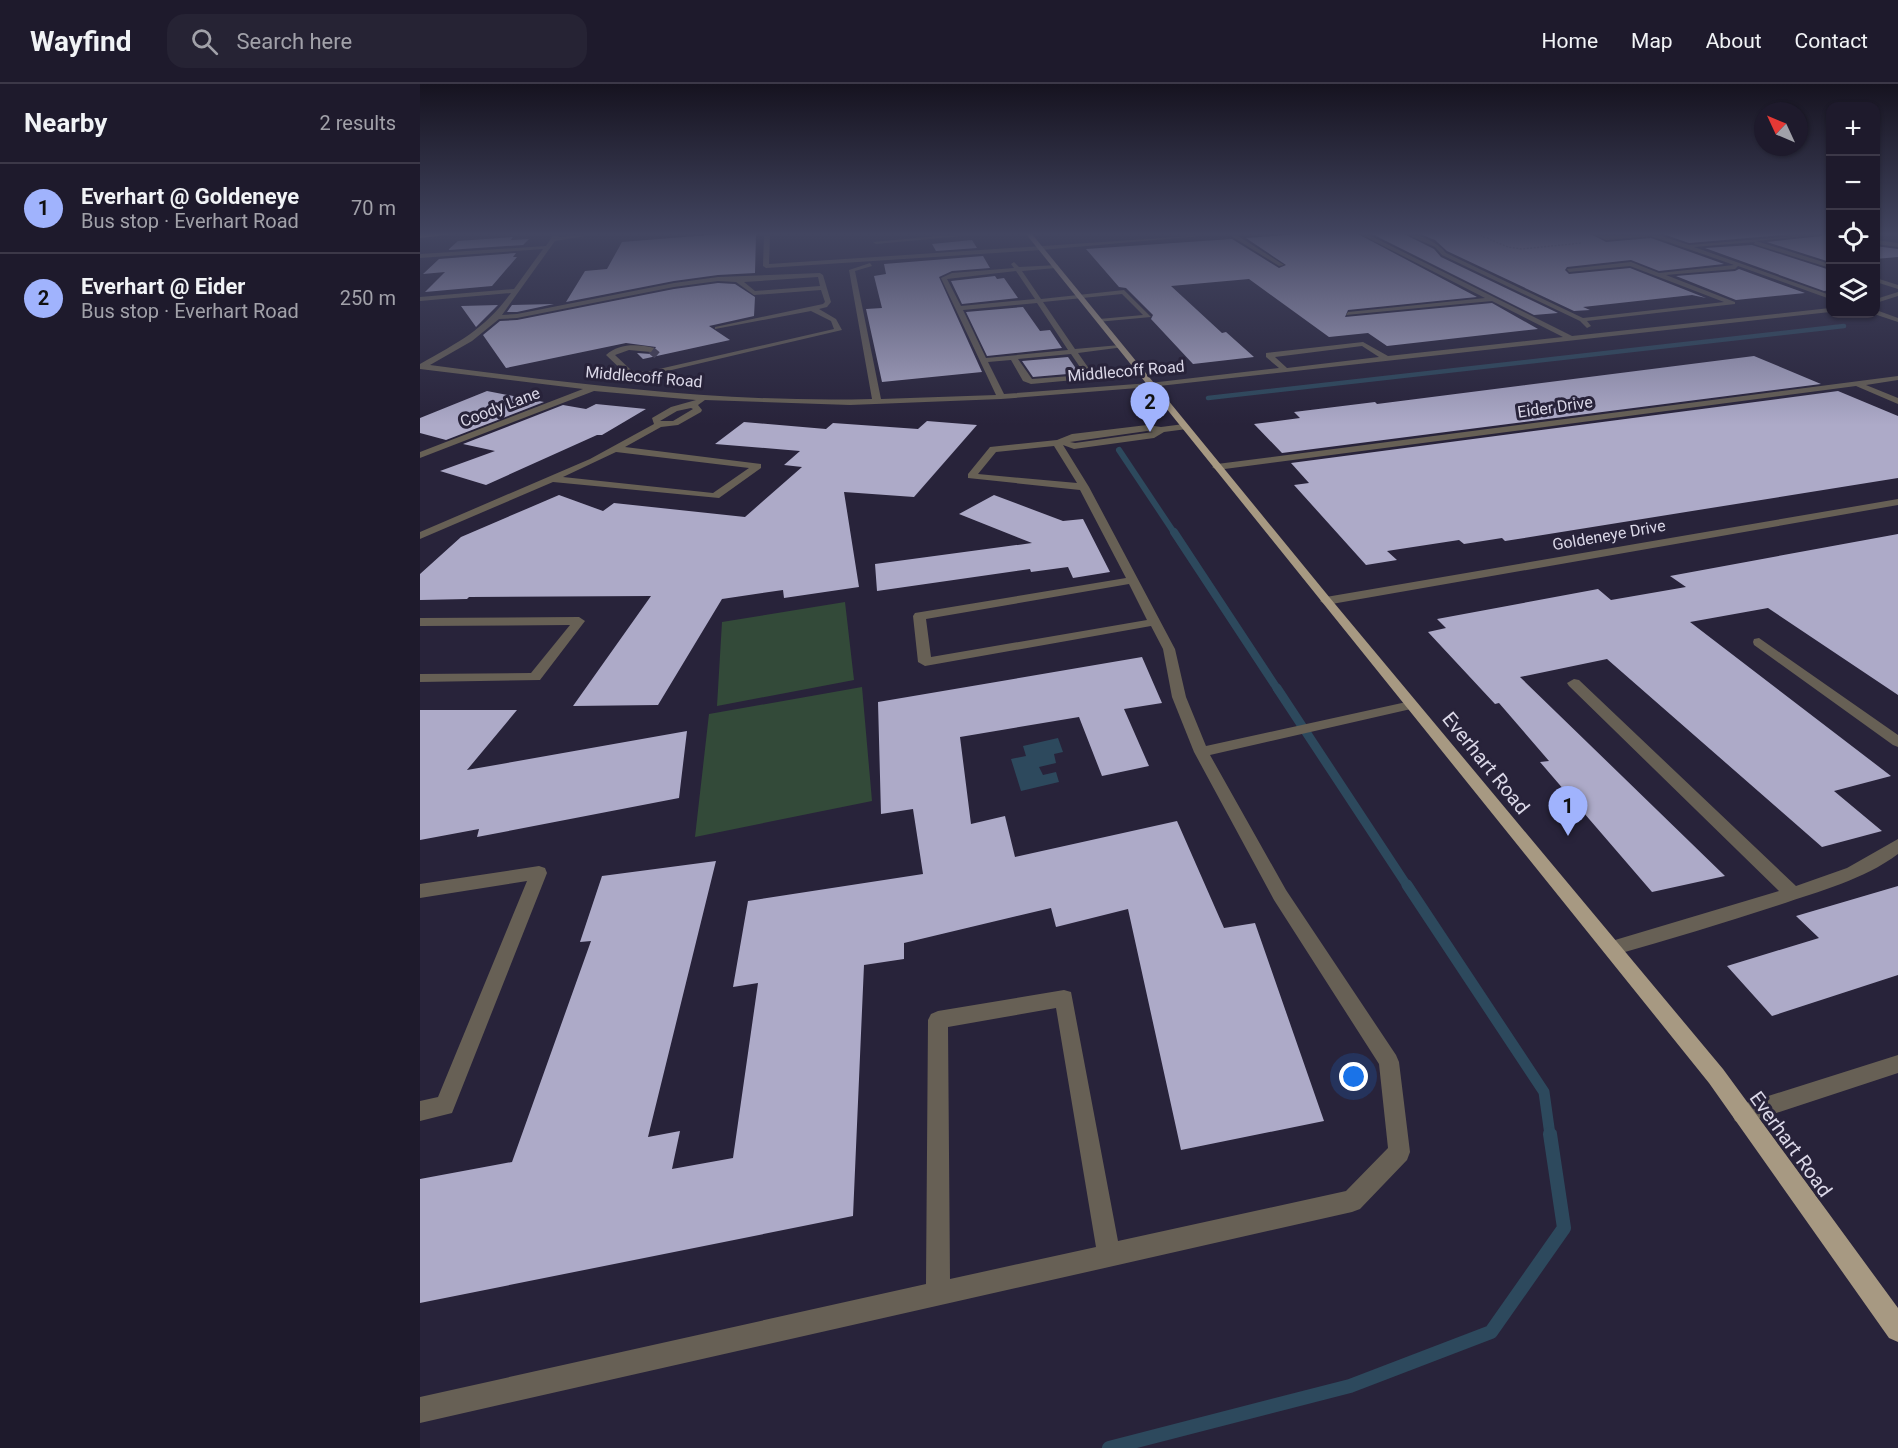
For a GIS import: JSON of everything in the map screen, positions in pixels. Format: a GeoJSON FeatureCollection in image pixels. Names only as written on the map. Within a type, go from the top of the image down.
{"type":"FeatureCollection","features":[{"type":"Feature","properties":{"kind":"main road","name":"Everhart Road"},"geometry":{"type":"LineString","coordinates":[[1080,298],[1716,1076],[1898,1329]]}},
{"type":"Feature","properties":{"kind":"street"},"geometry":{"type":"LineString","coordinates":[[420,299],[436,298]]}},
{"type":"Feature","properties":{"kind":"street"},"geometry":{"type":"LineString","coordinates":[[422,367],[469,339],[497,316],[509,298]]}},
{"type":"Feature","properties":{"kind":"street"},"geometry":{"type":"LineString","coordinates":[[497,316],[529,314],[608,298]]}},
{"type":"Feature","properties":{"kind":"street"},"geometry":{"type":"LineString","coordinates":[[717,328],[825,306],[828,302],[827,298]]}},
{"type":"Feature","properties":{"kind":"street"},"geometry":{"type":"LineString","coordinates":[[857,298],[877,401]]}},
{"type":"Feature","properties":{"kind":"street"},"geometry":{"type":"LineString","coordinates":[[954,298],[1001,397]]}},
{"type":"Feature","properties":{"kind":"street"},"geometry":{"type":"LineString","coordinates":[[1014,357],[1026,379],[1031,382],[1085,377],[1088,373],[1036,298]]}},
{"type":"Feature","properties":{"kind":"street"},"geometry":{"type":"LineString","coordinates":[[959,308],[1065,298]]}},
{"type":"Feature","properties":{"kind":"street"},"geometry":{"type":"LineString","coordinates":[[1099,321],[1148,317],[1129,298]]}},
{"type":"Feature","properties":{"kind":"street"},"geometry":{"type":"LineString","coordinates":[[1491,298],[1573,339]]}},
{"type":"Feature","properties":{"kind":"street"},"geometry":{"type":"LineString","coordinates":[[1535,298],[1582,320],[1600,336]]}},
{"type":"Feature","properties":{"kind":"street"},"geometry":{"type":"LineString","coordinates":[[1582,320],[1645,311],[1732,303],[1718,298]]}},
{"type":"Feature","properties":{"kind":"street"},"geometry":{"type":"LineString","coordinates":[[1348,314],[1494,299]]}},
{"type":"Feature","properties":{"kind":"street"},"geometry":{"type":"LineString","coordinates":[[529,314],[537,303]]}},
{"type":"Feature","properties":{"kind":"street"},"geometry":{"type":"LineString","coordinates":[[604,389],[627,378],[838,330],[834,320],[813,309]]}},
{"type":"Feature","properties":{"kind":"street","name":"Middlecoff Road"},"geometry":{"type":"LineString","coordinates":[[422,367],[592,388],[704,398],[877,401],[1001,397],[1150,385],[1826,310]]}},
{"type":"Feature","properties":{"kind":"street"},"geometry":{"type":"LineString","coordinates":[[1880,314],[1898,320]]}},
{"type":"Feature","properties":{"kind":"street"},"geometry":{"type":"LineString","coordinates":[[1285,370],[1269,355],[1363,344],[1387,359]]}},
{"type":"Feature","properties":{"kind":"street"},"geometry":{"type":"LineString","coordinates":[[984,360],[1120,347]]}},
{"type":"Feature","properties":{"kind":"street"},"geometry":{"type":"LineString","coordinates":[[643,374],[630,373],[609,355],[630,348],[651,350]]}},
{"type":"Feature","properties":{"kind":"street"},"geometry":{"type":"LineString","coordinates":[[665,362],[672,368]]}},
{"type":"Feature","properties":{"kind":"street"},"geometry":{"type":"LineString","coordinates":[[624,391],[643,380],[643,374]]}},
{"type":"Feature","properties":{"kind":"street","name":"Eider Drive"},"geometry":{"type":"LineString","coordinates":[[1217,467],[1898,378]]}},
{"type":"Feature","properties":{"kind":"street"},"geometry":{"type":"LineString","coordinates":[[1854,382],[1898,401]]}},
{"type":"Feature","properties":{"kind":"street","name":"Coody Lane"},"geometry":{"type":"LineString","coordinates":[[420,454],[592,388]]}},
{"type":"Feature","properties":{"kind":"street"},"geometry":{"type":"LineString","coordinates":[[420,536],[614,449],[658,425],[655,420],[674,409],[693,405],[704,398]]}},
{"type":"Feature","properties":{"kind":"street"},"geometry":{"type":"LineString","coordinates":[[1084,487],[971,476],[993,449],[1060,442],[1072,437],[1126,430],[1147,428],[1161,430],[1184,427]]}},
{"type":"Feature","properties":{"kind":"street"},"geometry":{"type":"LineString","coordinates":[[420,1410],[1352,1201],[1399,1152],[1389,1062],[1280,895],[1201,752],[1179,696],[1169,649],[1060,442]]}},
{"type":"Feature","properties":{"kind":"street"},"geometry":{"type":"LineString","coordinates":[[551,479],[715,496],[758,466],[614,449]]}},
{"type":"Feature","properties":{"kind":"street","name":"Goldeneye Drive"},"geometry":{"type":"LineString","coordinates":[[1326,601],[1898,502]]}},
{"type":"Feature","properties":{"kind":"street"},"geometry":{"type":"LineString","coordinates":[[1133,580],[919,616],[925,662],[1155,622]]}},
{"type":"Feature","properties":{"kind":"street"},"geometry":{"type":"LineString","coordinates":[[420,622],[579,621],[535,677],[420,678]]}},
{"type":"Feature","properties":{"kind":"street"},"geometry":{"type":"LineString","coordinates":[[1759,642],[1898,742]]}},
{"type":"Feature","properties":{"kind":"street"},"geometry":{"type":"LineString","coordinates":[[1574,683],[1792,893]]}},
{"type":"Feature","properties":{"kind":"street"},"geometry":{"type":"LineString","coordinates":[[1201,752],[1411,705]]}},
{"type":"Feature","properties":{"kind":"street"},"geometry":{"type":"LineString","coordinates":[[1611,948],[1672,932],[1829,882],[1879,861],[1898,845]]}},
{"type":"Feature","properties":{"kind":"street"},"geometry":{"type":"LineString","coordinates":[[420,891],[539,873],[446,1107],[420,1111]]}},
{"type":"Feature","properties":{"kind":"street"},"geometry":{"type":"LineString","coordinates":[[938,1293],[938,1020],[1064,998],[1110,1255]]}},
{"type":"Feature","properties":{"kind":"street"},"geometry":{"type":"LineString","coordinates":[[1743,1114],[1898,1064]]}},
{"type":"Feature","properties":{"kind":"green space"},"geometry":{"type":"Polygon","coordinates":[[[845,602],[854,680],[717,706],[722,622],[845,602]]]}},
{"type":"Feature","properties":{"kind":"green space"},"geometry":{"type":"Polygon","coordinates":[[[862,687],[872,801],[695,837],[709,714],[862,687]]]}},
{"type":"Feature","properties":{"kind":"water"},"geometry":{"type":"Polygon","coordinates":[[[1058,738],[1063,752],[1054,754],[1056,763],[1039,767],[1043,775],[1056,772],[1059,782],[1021,791],[1011,759],[1026,756],[1023,746],[1058,738]]]}},
{"type":"Feature","properties":{"kind":"building"},"geometry":{"type":"Polygon","coordinates":[[[569,298],[588,298],[566,302],[569,298]]]}},
{"type":"Feature","properties":{"kind":"building"},"geometry":{"type":"Polygon","coordinates":[[[630,298],[755,298],[754,316],[709,326],[730,340],[643,359],[637,353],[651,354],[656,347],[626,343],[506,368],[483,335],[500,321],[517,320],[630,298]]]}},
{"type":"Feature","properties":{"kind":"building"},"geometry":{"type":"Polygon","coordinates":[[[879,298],[948,298],[982,372],[882,382],[866,309],[882,308],[879,298]]]}},
{"type":"Feature","properties":{"kind":"building"},"geometry":{"type":"Polygon","coordinates":[[[959,298],[1018,298],[962,304],[959,298]]]}},
{"type":"Feature","properties":{"kind":"building"},"geometry":{"type":"Polygon","coordinates":[[[1136,298],[1184,298],[1222,333],[1226,332],[1254,357],[1193,364],[1151,319],[1153,315],[1136,298]]]}},
{"type":"Feature","properties":{"kind":"building"},"geometry":{"type":"Polygon","coordinates":[[[1275,298],[1471,298],[1348,310],[1345,317],[1492,303],[1538,329],[1387,346],[1368,333],[1329,337],[1275,298]]]}},
{"type":"Feature","properties":{"kind":"building"},"geometry":{"type":"Polygon","coordinates":[[[1499,298],[1526,298],[1558,313],[1534,315],[1499,298]]]}},
{"type":"Feature","properties":{"kind":"building"},"geometry":{"type":"Polygon","coordinates":[[[1546,298],[1668,298],[1583,307],[1590,310],[1574,311],[1546,298]]]}},
{"type":"Feature","properties":{"kind":"building"},"geometry":{"type":"Polygon","coordinates":[[[1730,298],[1759,298],[1736,300],[1730,298]]]}},
{"type":"Feature","properties":{"kind":"building"},"geometry":{"type":"Polygon","coordinates":[[[554,304],[517,312],[507,312],[512,305],[554,304]]]}},
{"type":"Feature","properties":{"kind":"building"},"geometry":{"type":"Polygon","coordinates":[[[498,305],[476,327],[461,306],[498,305]]]}},
{"type":"Feature","properties":{"kind":"building"},"geometry":{"type":"Polygon","coordinates":[[[1023,307],[1040,331],[1050,330],[1062,348],[987,356],[966,312],[1023,307]]]}},
{"type":"Feature","properties":{"kind":"building"},"geometry":{"type":"Polygon","coordinates":[[[1754,356],[1821,384],[1282,453],[1254,424],[1300,418],[1294,412],[1375,402],[1377,404],[1754,356]]]}},
{"type":"Feature","properties":{"kind":"building"},"geometry":{"type":"Polygon","coordinates":[[[1068,357],[1079,373],[1033,377],[1022,361],[1068,357]]]}},
{"type":"Feature","properties":{"kind":"building"},"geometry":{"type":"Polygon","coordinates":[[[487,391],[544,402],[446,440],[420,433],[420,418],[487,391]]]}},
{"type":"Feature","properties":{"kind":"building"},"geometry":{"type":"Polygon","coordinates":[[[1838,391],[1898,416],[1898,478],[1505,541],[1502,538],[1464,544],[1459,540],[1387,551],[1397,560],[1366,565],[1294,485],[1309,483],[1291,463],[1838,391]]]}},
{"type":"Feature","properties":{"kind":"building"},"geometry":{"type":"Polygon","coordinates":[[[596,404],[646,409],[602,435],[597,435],[486,485],[440,471],[495,451],[463,444],[563,405],[586,409],[596,404]]]}},
{"type":"Feature","properties":{"kind":"building"},"geometry":{"type":"Polygon","coordinates":[[[927,421],[977,425],[914,497],[844,492],[859,587],[784,598],[783,590],[722,599],[658,705],[573,706],[651,596],[469,597],[467,599],[420,600],[420,574],[461,537],[559,495],[603,511],[614,503],[745,517],[802,467],[784,465],[800,451],[715,444],[744,422],[826,429],[833,423],[918,429],[927,421]]]}},
{"type":"Feature","properties":{"kind":"building"},"geometry":{"type":"Polygon","coordinates":[[[994,495],[1063,521],[1083,519],[1110,572],[1073,578],[1068,567],[1031,572],[1030,569],[877,591],[875,564],[1032,543],[959,514],[994,495]]]}},
{"type":"Feature","properties":{"kind":"building"},"geometry":{"type":"Polygon","coordinates":[[[1898,534],[1898,695],[1768,608],[1690,622],[1891,776],[1834,791],[1882,831],[1822,847],[1607,659],[1520,677],[1725,876],[1652,892],[1540,762],[1549,761],[1499,703],[1495,704],[1428,632],[1446,628],[1437,619],[1598,589],[1611,600],[1686,587],[1670,576],[1898,534]]]}},
{"type":"Feature","properties":{"kind":"building"},"geometry":{"type":"Polygon","coordinates":[[[1142,657],[1162,703],[1124,709],[1149,766],[1102,776],[1079,717],[960,737],[971,824],[1005,816],[1015,857],[1177,821],[1224,928],[1255,923],[1324,1121],[1181,1150],[1128,909],[1056,927],[1051,908],[904,943],[904,959],[864,965],[853,1216],[420,1303],[420,1179],[512,1162],[591,941],[580,942],[602,876],[716,861],[648,1137],[680,1131],[672,1169],[733,1158],[758,983],[733,987],[748,901],[923,874],[913,809],[881,814],[878,702],[1142,657]]]}},
{"type":"Feature","properties":{"kind":"building"},"geometry":{"type":"Polygon","coordinates":[[[420,710],[517,710],[467,770],[687,731],[679,798],[477,837],[479,829],[420,840],[420,710]]]}},
{"type":"Feature","properties":{"kind":"building"},"geometry":{"type":"Polygon","coordinates":[[[1898,886],[1898,975],[1772,1016],[1727,966],[1819,938],[1796,916],[1898,886]]]}},
{"type":"Feature","properties":{"kind":"waterway"},"geometry":{"type":"LineString","coordinates":[[1208,398],[1844,326]]}},
{"type":"Feature","properties":{"kind":"waterway"},"geometry":{"type":"LineString","coordinates":[[1119,450],[1175,534]]}},
{"type":"Feature","properties":{"kind":"waterway"},"geometry":{"type":"LineString","coordinates":[[1174,532],[1278,690]]}},
{"type":"Feature","properties":{"kind":"waterway"},"geometry":{"type":"LineString","coordinates":[[1277,688],[1408,887]]}},
{"type":"Feature","properties":{"kind":"waterway"},"geometry":{"type":"LineString","coordinates":[[1407,885],[1544,1092],[1550,1135]]}},
{"type":"Feature","properties":{"kind":"waterway"},"geometry":{"type":"LineString","coordinates":[[1109,1448],[1350,1386],[1491,1332],[1564,1228],[1550,1134]]}},
{"type":"Feature","properties":{"kind":"tunnel"},"geometry":{"type":"LineString","coordinates":[[651,350],[658,356]]}},
{"type":"Feature","properties":{"kind":"place","name":"Everhart @ Eider"},"geometry":{"type":"Point","coordinates":[1150,432]}},
{"type":"Feature","properties":{"kind":"place","name":"Everhart @ Goldeneye"},"geometry":{"type":"Point","coordinates":[1568,836]}}]}
